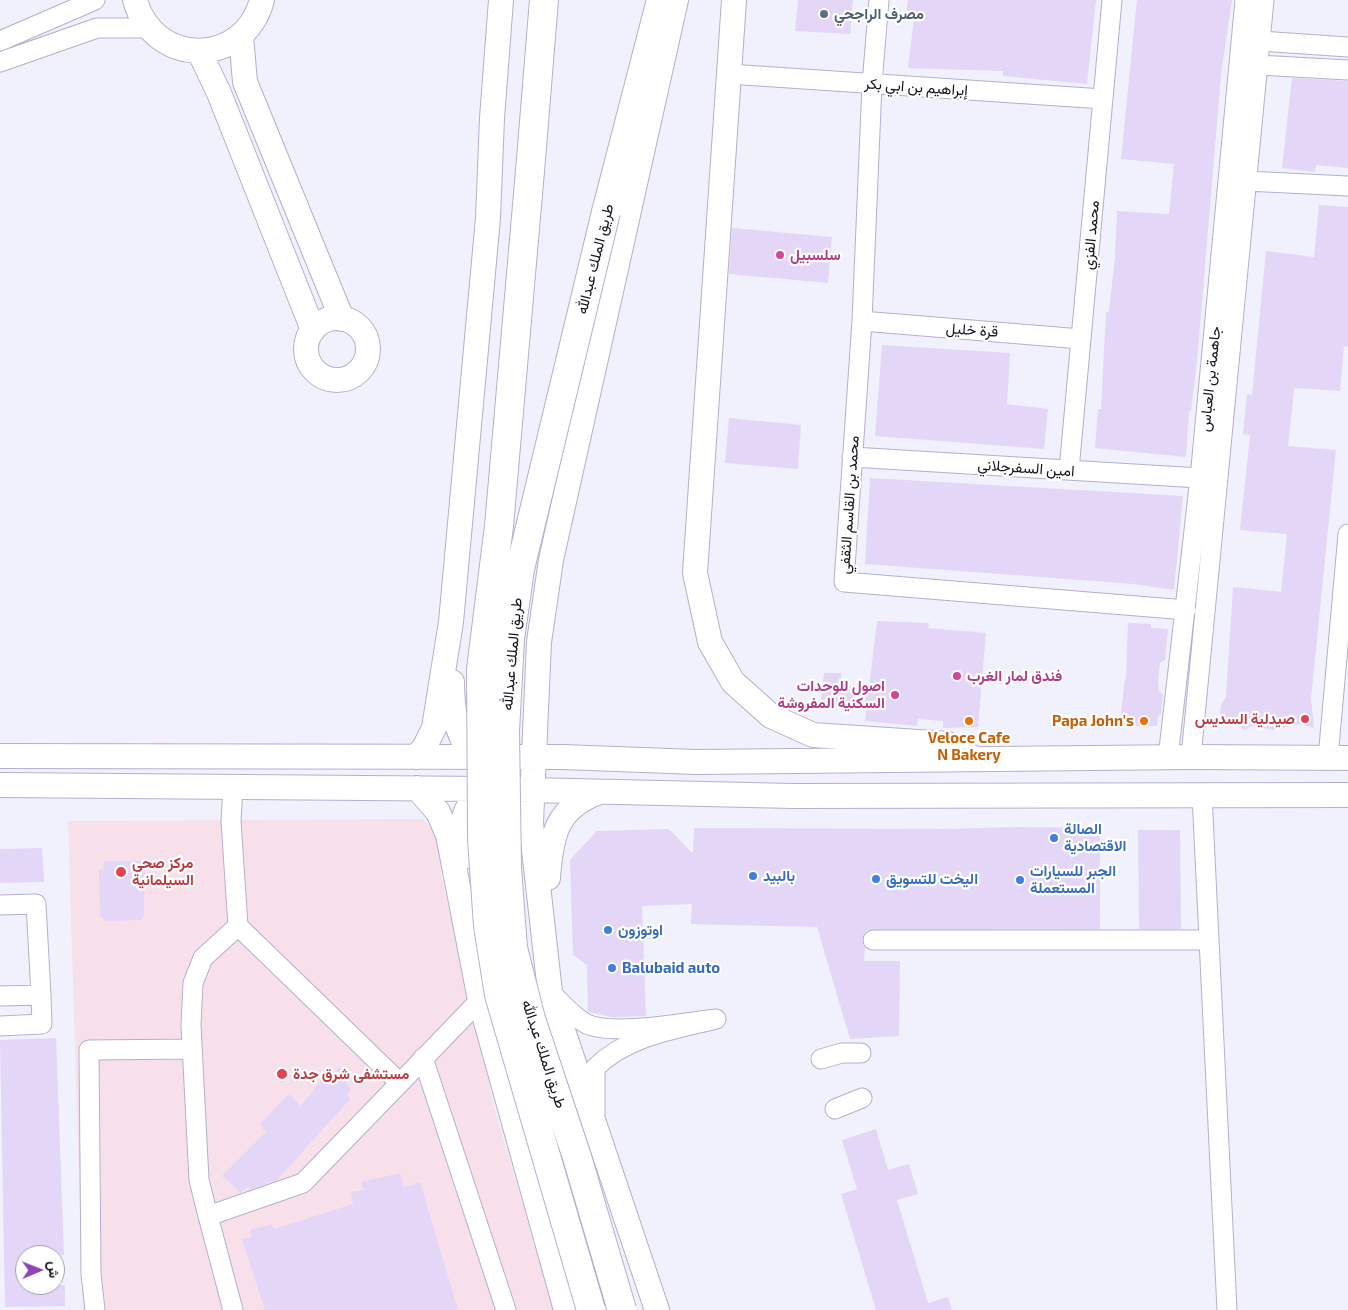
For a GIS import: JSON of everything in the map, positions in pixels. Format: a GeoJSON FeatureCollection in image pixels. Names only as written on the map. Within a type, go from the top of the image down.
{"type":"FeatureCollection","features":[{"type":"Feature","properties":{"kind":"highway"},"geometry":{"type":"LineString","coordinates":[[544,0],[499,526],[480,669],[483,849],[488,926],[499,995],[591,1310]]}},
{"type":"Feature","properties":{"kind":"highway","name":"طريق الملك عبدالله"},"geometry":{"type":"LineString","coordinates":[[621,1306],[578,1157],[531,1019],[513,948],[507,868],[505,731],[510,640],[520,569],[606,212],[662,0]]}},
{"type":"Feature","properties":{"kind":"main road"},"geometry":{"type":"LineString","coordinates":[[135,0],[142,19],[166,43],[188,50],[199,51],[221,47],[241,36],[255,18],[262,0]]}},
{"type":"Feature","properties":{"kind":"main road"},"geometry":{"type":"LineString","coordinates":[[416,757],[424,748],[434,728],[451,622],[488,218],[492,118],[501,0]]}},
{"type":"Feature","properties":{"kind":"main road"},"geometry":{"type":"LineString","coordinates":[[657,1310],[550,992],[531,824],[532,772],[543,600],[676,0]]}},
{"type":"Feature","properties":{"kind":"main road"},"geometry":{"type":"LineString","coordinates":[[734,0],[695,573],[710,642],[733,682],[771,716],[813,735],[948,744],[976,760]]}},
{"type":"Feature","properties":{"kind":"main road"},"geometry":{"type":"LineString","coordinates":[[241,36],[246,82],[342,319]]}},
{"type":"Feature","properties":{"kind":"main road"},"geometry":{"type":"LineString","coordinates":[[199,51],[219,93],[313,330]]}},
{"type":"Feature","properties":{"kind":"main road"},"geometry":{"type":"LineString","coordinates":[[342,319],[349,321],[362,330],[368,345],[365,361],[361,368],[349,378],[341,380],[325,377],[313,368],[309,361],[307,345],[313,330],[326,321],[342,319]]}},
{"type":"Feature","properties":{"kind":"main road"},"geometry":{"type":"LineString","coordinates":[[451,622],[460,651],[462,675],[466,689],[476,701],[490,706],[512,702],[522,692],[539,642]]}},
{"type":"Feature","properties":{"kind":"main road"},"geometry":{"type":"LineString","coordinates":[[451,622],[454,715],[461,737],[474,757],[489,770],[496,784]]}},
{"type":"Feature","properties":{"kind":"main road"},"geometry":{"type":"LineString","coordinates":[[0,756],[474,757],[600,792],[793,796],[1348,795]]}},
{"type":"Feature","properties":{"kind":"main road"},"geometry":{"type":"LineString","coordinates":[[465,923],[462,825],[464,815],[473,799],[496,784],[532,772],[563,757],[696,762],[1338,758]]}},
{"type":"Feature","properties":{"kind":"main road"},"geometry":{"type":"LineString","coordinates":[[0,785],[417,788],[496,784]]}},
{"type":"Feature","properties":{"kind":"main road"},"geometry":{"type":"LineString","coordinates":[[417,788],[438,812],[448,835],[480,1000],[566,1310]]}},
{"type":"Feature","properties":{"kind":"main road"},"geometry":{"type":"LineString","coordinates":[[544,942],[550,846],[555,830],[572,806],[600,792]]}},
{"type":"Feature","properties":{"kind":"main road"},"geometry":{"type":"LineString","coordinates":[[465,923],[475,867],[488,854],[507,853],[519,859],[527,870],[531,916],[544,942]]}},
{"type":"Feature","properties":{"kind":"street"},"geometry":{"type":"LineString","coordinates":[[0,41],[95,0]]}},
{"type":"Feature","properties":{"kind":"street","name":"محمد بن القاسم الثقفي"},"geometry":{"type":"LineString","coordinates":[[879,0],[872,84],[862,322],[844,582],[1186,610]]}},
{"type":"Feature","properties":{"kind":"street","name":"محمد الفزي"},"geometry":{"type":"LineString","coordinates":[[1069,470],[1112,0]]}},
{"type":"Feature","properties":{"kind":"street","name":"جاهمة بن العباس"},"geometry":{"type":"LineString","coordinates":[[1180,758],[1186,610],[1244,0]]}},
{"type":"Feature","properties":{"kind":"street","name":"جاهمة بن العباس"},"geometry":{"type":"LineString","coordinates":[[1180,758],[1246,181],[1264,0]]}},
{"type":"Feature","properties":{"kind":"street"},"geometry":{"type":"LineString","coordinates":[[0,62],[98,28],[149,28]]}},
{"type":"Feature","properties":{"kind":"street"},"geometry":{"type":"LineString","coordinates":[[1260,41],[1348,47]]}},
{"type":"Feature","properties":{"kind":"street"},"geometry":{"type":"LineString","coordinates":[[1258,65],[1348,70]]}},
{"type":"Feature","properties":{"kind":"street","name":"إبراهيم بن ابي بكر"},"geometry":{"type":"LineString","coordinates":[[729,74],[1103,99]]}},
{"type":"Feature","properties":{"kind":"street"},"geometry":{"type":"LineString","coordinates":[[1246,181],[1348,186]]}},
{"type":"Feature","properties":{"kind":"street","name":"قرة خليل"},"geometry":{"type":"LineString","coordinates":[[862,322],[1081,339]]}},
{"type":"Feature","properties":{"kind":"street","name":"امين السفرجلاني"},"geometry":{"type":"LineString","coordinates":[[852,457],[1200,478]]}},
{"type":"Feature","properties":{"kind":"street"},"geometry":{"type":"LineString","coordinates":[[1338,758],[1348,534]]}},
{"type":"Feature","properties":{"kind":"street"},"geometry":{"type":"LineString","coordinates":[[233,787],[231,822],[238,926],[400,1083]]}},
{"type":"Feature","properties":{"kind":"street"},"geometry":{"type":"LineString","coordinates":[[1202,795],[1227,1310]]}},
{"type":"Feature","properties":{"kind":"street"},"geometry":{"type":"LineString","coordinates":[[0,905],[36,904],[42,1024],[0,1026]]}},
{"type":"Feature","properties":{"kind":"street"},"geometry":{"type":"LineString","coordinates":[[233,1310],[199,1180],[192,1048],[193,984],[203,958],[238,926]]}},
{"type":"Feature","properties":{"kind":"street"},"geometry":{"type":"LineString","coordinates":[[873,940],[1209,940]]}},
{"type":"Feature","properties":{"kind":"street"},"geometry":{"type":"LineString","coordinates":[[550,992],[584,1023],[597,1028],[632,1029],[716,1019],[636,1040],[605,1058],[595,1068],[596,1125]]}},
{"type":"Feature","properties":{"kind":"street"},"geometry":{"type":"LineString","coordinates":[[0,996],[41,995]]}},
{"type":"Feature","properties":{"kind":"street"},"geometry":{"type":"LineString","coordinates":[[208,1216],[303,1183],[480,1000]]}},
{"type":"Feature","properties":{"kind":"street"},"geometry":{"type":"LineString","coordinates":[[95,1310],[91,1274],[89,1050],[192,1048]]}},
{"type":"Feature","properties":{"kind":"street"},"geometry":{"type":"LineString","coordinates":[[821,1059],[842,1053],[861,1053]]}},
{"type":"Feature","properties":{"kind":"street"},"geometry":{"type":"LineString","coordinates":[[423,1058],[506,1310]]}},
{"type":"Feature","properties":{"kind":"street"},"geometry":{"type":"LineString","coordinates":[[835,1110],[862,1098]]}},
{"type":"Feature","properties":{"kind":"shaded area","name":"مستشفى شرق جدة"},"geometry":{"type":"Polygon","coordinates":[[[422,819],[436,831],[442,879],[494,1107],[554,1310],[83,1310],[68,821],[422,819]]]}},
{"type":"Feature","properties":{"kind":"building","name":"مصرف الراجحي"},"geometry":{"type":"Polygon","coordinates":[[[798,0],[853,0],[850,34],[795,31],[798,0]]]}},
{"type":"Feature","properties":{"kind":"building"},"geometry":{"type":"Polygon","coordinates":[[[908,0],[1096,0],[1087,84],[1003,76],[1003,71],[908,68],[914,19],[906,18],[908,0]]]}},
{"type":"Feature","properties":{"kind":"building"},"geometry":{"type":"Polygon","coordinates":[[[1137,0],[1232,0],[1221,75],[1197,362],[1191,411],[1189,411],[1186,457],[1095,448],[1098,409],[1101,409],[1106,312],[1109,312],[1115,256],[1117,211],[1169,214],[1174,164],[1121,159],[1137,0]]]}},
{"type":"Feature","properties":{"kind":"building"},"geometry":{"type":"Polygon","coordinates":[[[1292,78],[1348,81],[1348,168],[1316,165],[1315,172],[1282,168],[1292,78]]]}},
{"type":"Feature","properties":{"kind":"building"},"geometry":{"type":"Polygon","coordinates":[[[1319,205],[1348,207],[1348,347],[1344,346],[1340,391],[1295,388],[1288,446],[1336,450],[1311,698],[1314,728],[1300,724],[1274,730],[1252,726],[1244,730],[1241,727],[1226,724],[1220,714],[1221,705],[1226,697],[1233,587],[1281,592],[1287,534],[1240,530],[1250,435],[1243,434],[1247,394],[1252,395],[1266,251],[1314,257],[1319,205]]]}},
{"type":"Feature","properties":{"kind":"building","name":"سلسبيل"},"geometry":{"type":"Polygon","coordinates":[[[732,228],[832,237],[828,283],[729,274],[732,228]]]}},
{"type":"Feature","properties":{"kind":"building"},"geometry":{"type":"Polygon","coordinates":[[[882,345],[1010,353],[1007,404],[1048,409],[1044,449],[875,436],[882,345]]]}},
{"type":"Feature","properties":{"kind":"building"},"geometry":{"type":"Polygon","coordinates":[[[729,418],[801,425],[798,469],[725,463],[729,418]]]}},
{"type":"Feature","properties":{"kind":"building"},"geometry":{"type":"Polygon","coordinates":[[[870,478],[1183,496],[1174,590],[1134,584],[865,564],[870,478]]]}},
{"type":"Feature","properties":{"kind":"building"},"geometry":{"type":"Polygon","coordinates":[[[877,621],[929,623],[928,628],[986,633],[978,727],[943,728],[943,721],[918,719],[917,726],[865,721],[867,705],[821,702],[824,673],[841,673],[841,684],[869,688],[877,621]]]}},
{"type":"Feature","properties":{"kind":"building"},"geometry":{"type":"Polygon","coordinates":[[[1128,623],[1151,624],[1151,628],[1168,629],[1165,660],[1160,663],[1158,682],[1159,691],[1163,695],[1161,714],[1158,716],[1157,726],[1124,726],[1120,721],[1126,679],[1128,623]]]}},
{"type":"Feature","properties":{"kind":"building"},"geometry":{"type":"Polygon","coordinates":[[[1017,827],[1100,828],[1100,929],[866,930],[862,940],[865,947],[864,961],[900,961],[899,1036],[850,1039],[817,927],[691,924],[692,904],[642,906],[646,1016],[612,1017],[588,1012],[587,965],[573,955],[570,860],[597,831],[669,829],[693,854],[694,828],[945,829],[1017,827]]]}},
{"type":"Feature","properties":{"kind":"building"},"geometry":{"type":"Polygon","coordinates":[[[1138,830],[1180,830],[1181,929],[1139,929],[1138,830]]]}},
{"type":"Feature","properties":{"kind":"building"},"geometry":{"type":"Polygon","coordinates":[[[42,848],[44,882],[0,883],[0,849],[42,848]]]}},
{"type":"Feature","properties":{"kind":"building"},"geometry":{"type":"Polygon","coordinates":[[[104,861],[141,861],[141,869],[145,870],[145,876],[152,876],[152,886],[144,887],[144,917],[141,920],[106,921],[100,916],[99,870],[103,870],[104,861]]]}},
{"type":"Feature","properties":{"kind":"building"},"geometry":{"type":"Polygon","coordinates":[[[56,1038],[64,1245],[15,1245],[15,1295],[65,1295],[65,1306],[5,1307],[0,1040],[56,1038]]]}},
{"type":"Feature","properties":{"kind":"building"},"geometry":{"type":"Polygon","coordinates":[[[339,1067],[350,1077],[346,1082],[351,1089],[347,1094],[350,1099],[277,1180],[251,1189],[248,1187],[240,1192],[222,1176],[266,1132],[260,1124],[289,1094],[301,1106],[331,1068],[335,1072],[339,1067]]]}},
{"type":"Feature","properties":{"kind":"building"},"geometry":{"type":"Polygon","coordinates":[[[876,1129],[888,1170],[909,1164],[918,1194],[897,1200],[928,1303],[948,1297],[952,1310],[876,1310],[841,1194],[857,1189],[842,1140],[876,1129]]]}},
{"type":"Feature","properties":{"kind":"building"},"geometry":{"type":"Polygon","coordinates":[[[400,1173],[404,1187],[420,1182],[458,1310],[265,1310],[242,1239],[252,1237],[250,1230],[272,1224],[274,1229],[353,1204],[351,1192],[364,1190],[361,1182],[400,1173]]]}},
{"type":"Feature","properties":{"kind":"place","name":"مصرف الراجحي"},"geometry":{"type":"Point","coordinates":[824,14]}},
{"type":"Feature","properties":{"kind":"place","name":"سلسبيل"},"geometry":{"type":"Point","coordinates":[780,255]}},
{"type":"Feature","properties":{"kind":"place","name":"فندق لمار الغرب"},"geometry":{"type":"Point","coordinates":[957,676]}},
{"type":"Feature","properties":{"kind":"place","name":"اصول للوحدات السكنية المفروشة"},"geometry":{"type":"Point","coordinates":[895,695]}},
{"type":"Feature","properties":{"kind":"place","name":"صيدلية السديس"},"geometry":{"type":"Point","coordinates":[1305,719]}},
{"type":"Feature","properties":{"kind":"place","name":"Veloce Cafe N Bakery"},"geometry":{"type":"Point","coordinates":[969,721]}},
{"type":"Feature","properties":{"kind":"place","name":"Papa John's"},"geometry":{"type":"Point","coordinates":[1144,721]}},
{"type":"Feature","properties":{"kind":"place","name":"الصالة الاقتصادية"},"geometry":{"type":"Point","coordinates":[1054,838]}},
{"type":"Feature","properties":{"kind":"place","name":"مركز صحي السيلمانية"},"geometry":{"type":"Point","coordinates":[121,872]}},
{"type":"Feature","properties":{"kind":"place","name":"بالبيد"},"geometry":{"type":"Point","coordinates":[753,876]}},
{"type":"Feature","properties":{"kind":"place","name":"اليخت للتسويق"},"geometry":{"type":"Point","coordinates":[876,879]}},
{"type":"Feature","properties":{"kind":"place","name":"الجبر للسيارات المستعملة"},"geometry":{"type":"Point","coordinates":[1020,880]}},
{"type":"Feature","properties":{"kind":"place","name":"اوتوزون"},"geometry":{"type":"Point","coordinates":[608,930]}},
{"type":"Feature","properties":{"kind":"place","name":"Balubaid auto"},"geometry":{"type":"Point","coordinates":[612,968]}},
{"type":"Feature","properties":{"kind":"place","name":"مستشفى شرق جدة"},"geometry":{"type":"Point","coordinates":[282,1074]}}]}
